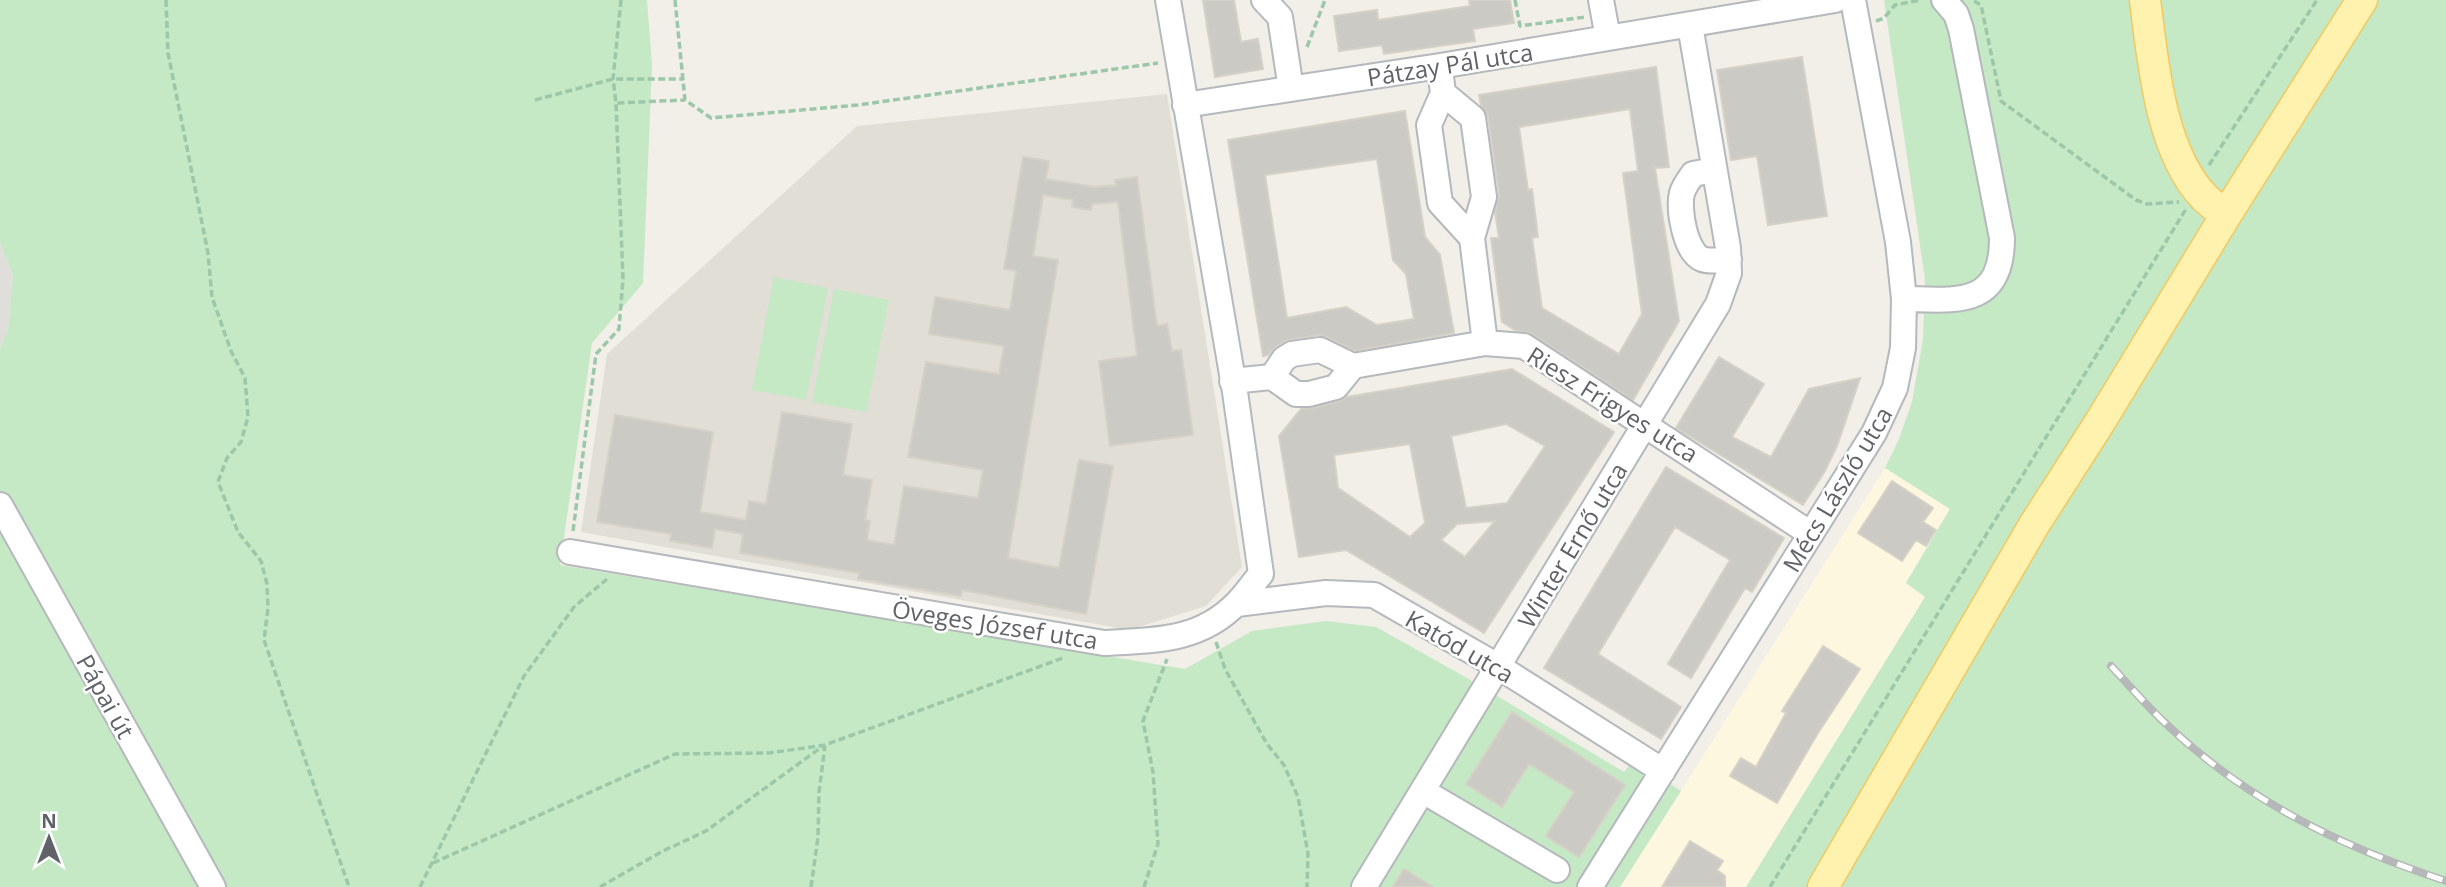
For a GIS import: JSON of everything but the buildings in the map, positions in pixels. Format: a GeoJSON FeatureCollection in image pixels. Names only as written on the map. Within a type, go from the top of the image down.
{"type":"FeatureCollection","features":[{"type":"Feature","properties":{"kind":"main road"},"geometry":{"type":"LineString","coordinates":[[2145,0],[2161,101],[2177,155],[2193,194],[2206,198],[2226,215]]}},
{"type":"Feature","properties":{"kind":"main road"},"geometry":{"type":"LineString","coordinates":[[1823,887],[2034,525],[2362,0]]}},
{"type":"Feature","properties":{"kind":"street"},"geometry":{"type":"LineString","coordinates":[[1168,0],[1185,105]]}},
{"type":"Feature","properties":{"kind":"street"},"geometry":{"type":"LineString","coordinates":[[1264,0],[1280,17],[1291,89]]}},
{"type":"Feature","properties":{"kind":"street","name":"Pátzay Pál utca"},"geometry":{"type":"LineString","coordinates":[[1185,105],[1440,66],[1604,17],[1690,25],[1788,4],[1835,0]]}},
{"type":"Feature","properties":{"kind":"street","name":"Mécs László utca"},"geometry":{"type":"LineString","coordinates":[[1590,887],[1874,433],[1895,387],[1903,348],[1904,299],[1898,242],[1853,0]]}},
{"type":"Feature","properties":{"kind":"street"},"geometry":{"type":"LineString","coordinates":[[1904,299],[1959,300],[1978,295],[1991,282],[2002,256],[2002,238],[1961,29],[1955,14],[1944,0]]}},
{"type":"Feature","properties":{"kind":"street"},"geometry":{"type":"LineString","coordinates":[[1690,25],[1729,260],[1704,260],[1695,255],[1688,243],[1681,209],[1682,191],[1693,174],[1714,170]]}},
{"type":"Feature","properties":{"kind":"street"},"geometry":{"type":"LineString","coordinates":[[1440,66],[1443,93],[1429,125],[1440,203],[1472,238]]}},
{"type":"Feature","properties":{"kind":"street"},"geometry":{"type":"LineString","coordinates":[[1443,93],[1473,118],[1484,197],[1472,238],[1485,343]]}},
{"type":"Feature","properties":{"kind":"street","name":"Öveges József utca"},"geometry":{"type":"LineString","coordinates":[[570,552],[1104,643],[1174,639],[1213,623],[1237,604],[1261,573],[1232,381],[1185,105]]}},
{"type":"Feature","properties":{"kind":"street","name":"Winter Ernő utca"},"geometry":{"type":"LineString","coordinates":[[1364,887],[1718,304],[1729,273],[1729,260]]}},
{"type":"Feature","properties":{"kind":"street","name":"Riesz Frigyes utca"},"geometry":{"type":"LineString","coordinates":[[1353,366],[1485,343],[1524,346],[1811,534]]}},
{"type":"Feature","properties":{"kind":"street"},"geometry":{"type":"LineString","coordinates":[[1232,381],[1272,377],[1296,394],[1309,394],[1336,387],[1353,366],[1320,350],[1292,354],[1284,359],[1272,377]]}},
{"type":"Feature","properties":{"kind":"street","name":"Pápai út"},"geometry":{"type":"LineString","coordinates":[[0,505],[213,887]]}},
{"type":"Feature","properties":{"kind":"street","name":"Katód utca"},"geometry":{"type":"LineString","coordinates":[[1237,604],[1326,593],[1374,596],[1499,667],[1663,771]]}},
{"type":"Feature","properties":{"kind":"street"},"geometry":{"type":"LineString","coordinates":[[1423,790],[1557,870]]}},
{"type":"Feature","properties":{"kind":"path"},"geometry":{"type":"LineString","coordinates":[[166,0],[168,53],[208,253],[212,297],[245,378],[248,417],[241,442],[227,457],[218,482],[238,532],[261,561],[267,584],[268,608],[264,640],[349,887]]}},
{"type":"Feature","properties":{"kind":"path"},"geometry":{"type":"LineString","coordinates":[[570,552],[596,354],[619,329],[622,279],[613,79],[621,0]]}},
{"type":"Feature","properties":{"kind":"path"},"geometry":{"type":"LineString","coordinates":[[675,0],[685,100]]}},
{"type":"Feature","properties":{"kind":"path"},"geometry":{"type":"LineString","coordinates":[[1306,51],[1325,0]]}},
{"type":"Feature","properties":{"kind":"path"},"geometry":{"type":"LineString","coordinates":[[1516,0],[1520,26],[1604,17]]}},
{"type":"Feature","properties":{"kind":"path"},"geometry":{"type":"LineString","coordinates":[[1858,29],[1884,18],[1895,5],[1921,0]]}},
{"type":"Feature","properties":{"kind":"path"},"geometry":{"type":"LineString","coordinates":[[1972,0],[1981,5],[2001,101],[2136,200],[2147,204],[2193,194]]}},
{"type":"Feature","properties":{"kind":"path"},"geometry":{"type":"LineString","coordinates":[[1770,887],[2193,194],[2317,0]]}},
{"type":"Feature","properties":{"kind":"path"},"geometry":{"type":"LineString","coordinates":[[616,103],[685,100],[711,118],[858,105],[1179,60]]}},
{"type":"Feature","properties":{"kind":"path"},"geometry":{"type":"LineString","coordinates":[[535,100],[613,79],[684,79]]}},
{"type":"Feature","properties":{"kind":"path"},"geometry":{"type":"LineString","coordinates":[[420,887],[524,676],[574,607],[627,562]]}},
{"type":"Feature","properties":{"kind":"path"},"geometry":{"type":"LineString","coordinates":[[1213,623],[1216,645],[1225,669],[1267,744],[1284,765],[1298,797],[1308,854],[1307,887]]}},
{"type":"Feature","properties":{"kind":"path"},"geometry":{"type":"LineString","coordinates":[[1144,887],[1158,844],[1153,772],[1143,720],[1174,639]]}},
{"type":"Feature","properties":{"kind":"path"},"geometry":{"type":"LineString","coordinates":[[433,863],[675,754],[768,753],[825,745],[1066,657]]}},
{"type":"Feature","properties":{"kind":"path"},"geometry":{"type":"LineString","coordinates":[[600,887],[661,852],[706,831],[825,745]]}},
{"type":"Feature","properties":{"kind":"path"},"geometry":{"type":"LineString","coordinates":[[811,887],[825,745]]}},
{"type":"Feature","properties":{"kind":"shaded area"},"geometry":{"type":"Polygon","coordinates":[[[1167,94],[1242,567],[1206,606],[1129,630],[581,532],[607,354],[857,126],[1167,94]]]}},
{"type":"Feature","properties":{"kind":"shaded area"},"geometry":{"type":"Polygon","coordinates":[[[0,242],[13,275],[8,331],[0,348],[0,242]]]}},
{"type":"Feature","properties":{"kind":"shaded area"},"geometry":{"type":"Polygon","coordinates":[[[1885,468],[1950,508],[1906,582],[1925,597],[1746,887],[1620,887],[1885,468]]]}},
{"type":"Feature","properties":{"kind":"green space"},"geometry":{"type":"Polygon","coordinates":[[[0,0],[647,0],[652,65],[643,283],[592,343],[560,565],[1185,669],[1252,631],[1326,621],[1376,627],[1624,772],[1634,760],[1681,791],[1620,887],[0,887],[0,348],[8,331],[13,275],[0,242],[0,0]]]}},
{"type":"Feature","properties":{"kind":"green space"},"geometry":{"type":"Polygon","coordinates":[[[1884,0],[2446,0],[2446,887],[1746,887],[1925,597],[1906,583],[1950,509],[1885,468],[1912,402],[1923,339],[1925,279],[1884,0]]]}},
{"type":"Feature","properties":{"kind":"green space"},"geometry":{"type":"Polygon","coordinates":[[[774,277],[828,288],[806,400],[752,390],[774,277]]]}},
{"type":"Feature","properties":{"kind":"green space"},"geometry":{"type":"Polygon","coordinates":[[[834,289],[889,300],[866,412],[812,402],[834,289]]]}},
{"type":"Feature","properties":{"kind":"railway"},"geometry":{"type":"LineString","coordinates":[[2111,666],[2156,714],[2194,749],[2260,797],[2331,836],[2446,881]]}}]}
